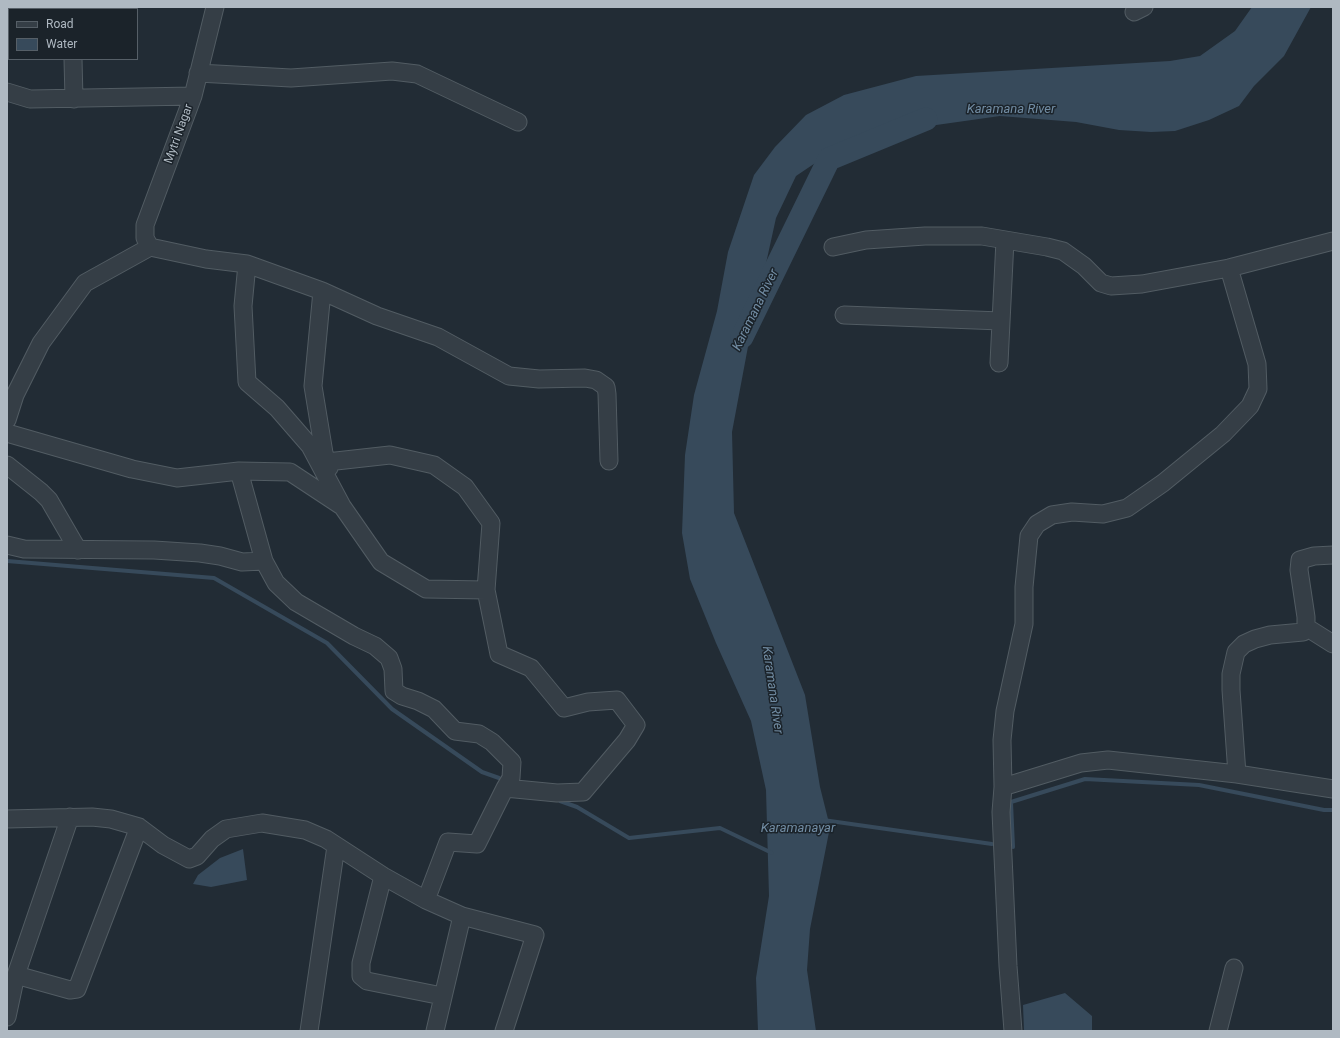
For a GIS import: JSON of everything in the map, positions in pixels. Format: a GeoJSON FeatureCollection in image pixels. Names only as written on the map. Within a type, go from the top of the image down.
{"type":"FeatureCollection","features":[{"type":"Feature","properties":{"kind":"street","name":"Mytri Nagar"},"geometry":{"type":"LineString","coordinates":[[150,247],[145,238],[145,225],[193,96],[214,13]]}},
{"type":"Feature","properties":{"kind":"street"},"geometry":{"type":"LineString","coordinates":[[73,60],[74,99]]}},
{"type":"Feature","properties":{"kind":"street"},"geometry":{"type":"LineString","coordinates":[[198,73],[291,78],[392,71],[417,74],[518,122]]}},
{"type":"Feature","properties":{"kind":"street"},"geometry":{"type":"LineString","coordinates":[[7,92],[30,99],[193,96]]}},
{"type":"Feature","properties":{"kind":"street"},"geometry":{"type":"LineString","coordinates":[[833,247],[866,240],[924,236],[982,236],[1063,251],[1084,266],[1101,283],[1111,286],[1142,284],[1229,268],[1333,241]]}},
{"type":"Feature","properties":{"kind":"street"},"geometry":{"type":"LineString","coordinates":[[999,363],[1005,240]]}},
{"type":"Feature","properties":{"kind":"street"},"geometry":{"type":"LineString","coordinates":[[7,420],[15,395],[41,343],[85,283],[150,247],[206,259],[247,264],[322,291],[377,316],[438,337],[509,376],[539,379],[585,378],[596,380],[606,387],[609,461]]}},
{"type":"Feature","properties":{"kind":"street"},"geometry":{"type":"LineString","coordinates":[[247,264],[243,306],[247,382],[277,408],[310,446],[342,506],[381,562],[426,589],[486,590]]}},
{"type":"Feature","properties":{"kind":"street"},"geometry":{"type":"LineString","coordinates":[[1013,1031],[1008,966],[1002,820],[1002,740],[1005,711],[1024,624],[1024,587],[1029,536],[1037,524],[1052,514],[1072,512],[1103,514],[1127,508],[1163,483],[1224,434],[1250,406],[1258,389],[1257,364],[1229,268]]}},
{"type":"Feature","properties":{"kind":"street"},"geometry":{"type":"LineString","coordinates":[[322,291],[313,386],[327,462],[342,506]]}},
{"type":"Feature","properties":{"kind":"street"},"geometry":{"type":"LineString","coordinates":[[844,315],[1001,321]]}},
{"type":"Feature","properties":{"kind":"street"},"geometry":{"type":"LineString","coordinates":[[7,433],[132,469],[177,478],[239,471],[290,472],[342,506]]}},
{"type":"Feature","properties":{"kind":"street"},"geometry":{"type":"LineString","coordinates":[[327,462],[390,455],[434,465],[465,487],[491,523],[486,590],[499,654],[532,668],[564,708],[588,702],[617,700],[636,725],[627,740],[583,792],[556,793],[505,788]]}},
{"type":"Feature","properties":{"kind":"street"},"geometry":{"type":"LineString","coordinates":[[7,466],[41,492],[48,500],[78,550]]}},
{"type":"Feature","properties":{"kind":"street"},"geometry":{"type":"LineString","coordinates":[[239,471],[264,561],[276,583],[296,602],[354,636],[375,646],[389,658],[394,691],[402,696],[434,709],[455,731],[479,734],[512,762],[512,778],[505,788],[477,844],[448,842],[426,900]]}},
{"type":"Feature","properties":{"kind":"street"},"geometry":{"type":"LineString","coordinates":[[7,545],[24,549],[154,550],[200,553],[220,556],[242,562],[264,561]]}},
{"type":"Feature","properties":{"kind":"street"},"geometry":{"type":"LineString","coordinates":[[1237,774],[1231,690],[1231,674],[1236,652],[1244,644],[1255,639],[1270,635],[1303,632],[1306,627],[1299,570],[1300,560],[1314,556],[1333,555]]}},
{"type":"Feature","properties":{"kind":"street"},"geometry":{"type":"LineString","coordinates":[[1306,627],[1333,644]]}},
{"type":"Feature","properties":{"kind":"street"},"geometry":{"type":"LineString","coordinates":[[1003,787],[1081,763],[1108,760],[1237,774],[1333,789]]}},
{"type":"Feature","properties":{"kind":"street"},"geometry":{"type":"LineString","coordinates":[[7,819],[70,817],[111,819],[139,827],[163,845],[179,855],[189,859],[197,856],[212,839],[226,829],[262,823],[304,830],[326,839],[383,876],[426,900],[462,916],[535,935],[504,1031]]}},
{"type":"Feature","properties":{"kind":"street"},"geometry":{"type":"LineString","coordinates":[[7,1018],[16,975],[70,817]]}},
{"type":"Feature","properties":{"kind":"street"},"geometry":{"type":"LineString","coordinates":[[16,975],[70,990],[77,989],[139,827]]}},
{"type":"Feature","properties":{"kind":"street"},"geometry":{"type":"LineString","coordinates":[[309,1031],[336,846]]}},
{"type":"Feature","properties":{"kind":"street"},"geometry":{"type":"LineString","coordinates":[[383,876],[361,963],[361,976],[367,981],[442,996]]}},
{"type":"Feature","properties":{"kind":"street"},"geometry":{"type":"LineString","coordinates":[[435,1031],[462,916]]}},
{"type":"Feature","properties":{"kind":"street"},"geometry":{"type":"LineString","coordinates":[[1218,1031],[1234,968]]}},
{"type":"Feature","properties":{"kind":"water","name":"Karamanayar"},"geometry":{"type":"Polygon","coordinates":[[[1252,7],[1311,7],[1284,56],[1254,86],[1239,106],[1209,120],[1175,131],[1151,132],[1119,130],[1076,122],[1000,116],[908,129],[845,143],[796,176],[776,218],[750,336],[732,432],[734,513],[805,695],[820,787],[830,827],[810,929],[807,970],[816,1031],[758,1031],[756,978],[769,896],[766,790],[751,721],[716,643],[690,579],[682,533],[685,455],[694,395],[717,311],[728,252],[754,175],[775,147],[806,115],[844,95],[916,76],[1170,61],[1200,56],[1235,31],[1252,7]]]}},
{"type":"Feature","properties":{"kind":"water"},"geometry":{"type":"Polygon","coordinates":[[[243,849],[247,880],[211,887],[193,884],[198,875],[220,858],[243,849]]]}},
{"type":"Feature","properties":{"kind":"water"},"geometry":{"type":"Polygon","coordinates":[[[1065,993],[1092,1016],[1092,1031],[1024,1031],[1023,1005],[1065,993]]]}},
{"type":"Feature","properties":{"kind":"waterway","name":"Karamana River"},"geometry":{"type":"LineString","coordinates":[[742,337],[829,159],[926,119]]}},
{"type":"Feature","properties":{"kind":"waterway"},"geometry":{"type":"LineString","coordinates":[[7,561],[214,578],[327,643],[392,709],[482,772],[499,778]]}},
{"type":"Feature","properties":{"kind":"waterway"},"geometry":{"type":"LineString","coordinates":[[1013,847],[1011,802],[1085,779],[1199,785],[1324,810],[1333,810]]}},
{"type":"Feature","properties":{"kind":"waterway"},"geometry":{"type":"LineString","coordinates":[[560,801],[577,807],[629,838],[720,828],[772,853]]}},
{"type":"Feature","properties":{"kind":"waterway","name":"Karamanayar"},"geometry":{"type":"LineString","coordinates":[[823,820],[992,844]]}}]}
